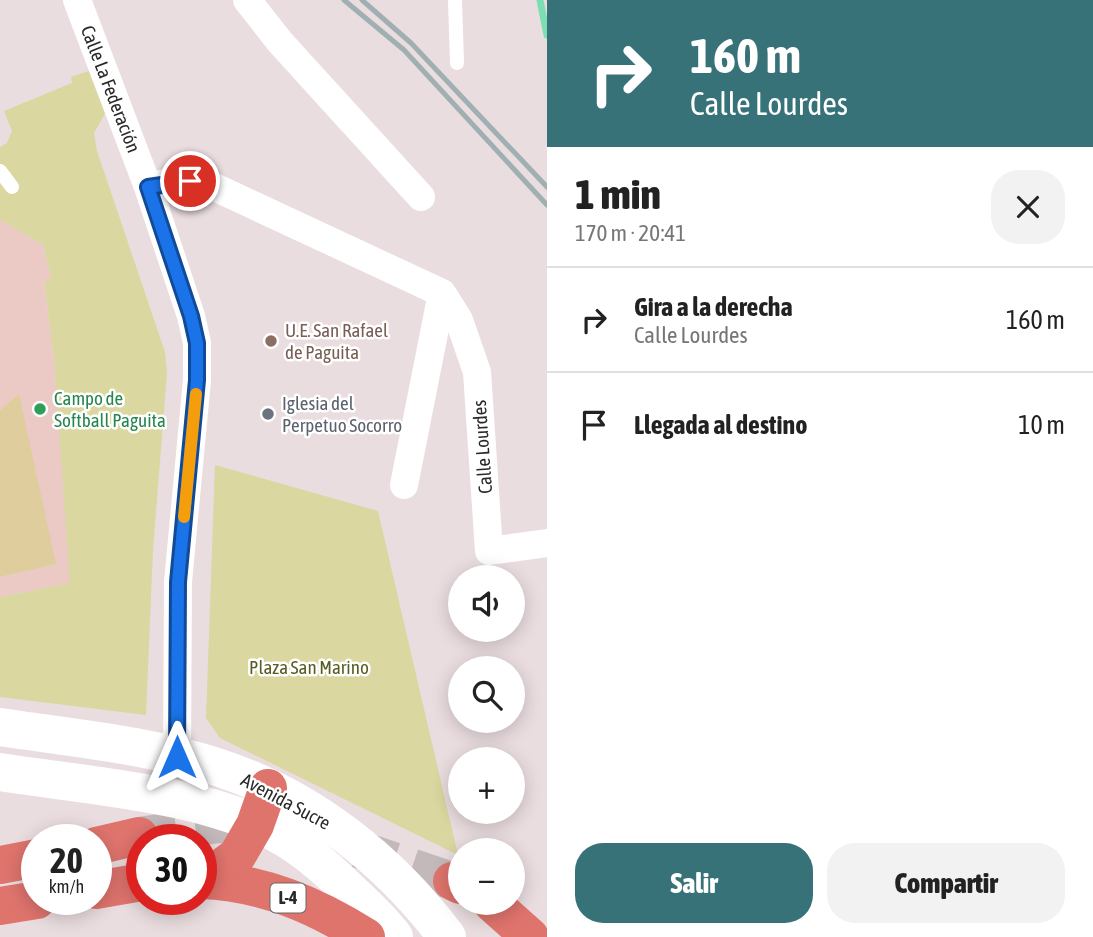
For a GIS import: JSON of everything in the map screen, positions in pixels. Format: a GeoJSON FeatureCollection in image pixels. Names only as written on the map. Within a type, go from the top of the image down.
{"type":"FeatureCollection","features":[{"type":"Feature","properties":{"kind":"main road","name":"Avenida Sucre"},"geometry":{"type":"LineString","coordinates":[[0,727],[177,757],[219,767],[268,788],[334,825],[356,843],[417,897],[447,937]]}},
{"type":"Feature","properties":{"kind":"main road","name":"Avenida Sucre"},"geometry":{"type":"LineString","coordinates":[[0,772],[193,803],[255,825],[288,840],[326,869],[394,937]]}},
{"type":"Feature","properties":{"kind":"main road"},"geometry":{"type":"LineString","coordinates":[[217,870],[237,856],[255,825],[268,788]]}},
{"type":"Feature","properties":{"kind":"main road"},"geometry":{"type":"LineString","coordinates":[[0,865],[21,861]]}},
{"type":"Feature","properties":{"kind":"main road","name":"L-4"},"geometry":{"type":"LineString","coordinates":[[217,881],[265,889],[332,916],[366,937]]}},
{"type":"Feature","properties":{"kind":"main road"},"geometry":{"type":"LineString","coordinates":[[0,906],[21,903]]}},
{"type":"Feature","properties":{"kind":"main road"},"geometry":{"type":"LineString","coordinates":[[505,915],[530,937]]}},
{"type":"Feature","properties":{"kind":"street","name":"Calle La Federación"},"geometry":{"type":"LineString","coordinates":[[77,0],[114,90],[148,187],[191,316],[197,343],[197,380],[178,582],[177,757]]}},
{"type":"Feature","properties":{"kind":"street"},"geometry":{"type":"LineString","coordinates":[[247,0],[279,42],[421,197]]}},
{"type":"Feature","properties":{"kind":"street"},"geometry":{"type":"LineString","coordinates":[[148,187],[175,181],[210,185],[442,293],[404,485]]}},
{"type":"Feature","properties":{"kind":"street","name":"Calle Lourdes"},"geometry":{"type":"LineString","coordinates":[[442,293],[459,320],[477,372],[489,551],[547,543]]}},
{"type":"Feature","properties":{"kind":"lane"},"geometry":{"type":"LineString","coordinates":[[455,0],[457,63]]}},
{"type":"Feature","properties":{"kind":"lane"},"geometry":{"type":"LineString","coordinates":[[0,171],[12,187]]}},
{"type":"Feature","properties":{"kind":"green space"},"geometry":{"type":"Polygon","coordinates":[[[92,70],[107,110],[94,133],[97,151],[165,352],[167,373],[153,550],[146,715],[0,697],[0,597],[69,583],[54,360],[44,282],[51,278],[43,245],[0,220],[0,147],[7,143],[12,131],[4,111],[72,83],[71,77],[92,70]]]}},
{"type":"Feature","properties":{"kind":"green space","name":"Plaza San Marino"},"geometry":{"type":"Polygon","coordinates":[[[215,465],[378,511],[448,812],[448,824],[451,824],[454,838],[448,838],[448,850],[220,738],[206,718],[215,465]]]}},
{"type":"Feature","properties":{"kind":"sand","name":"Campo de Softball Paguita"},"geometry":{"type":"Polygon","coordinates":[[[0,220],[43,245],[51,278],[44,283],[54,360],[70,583],[0,597],[0,577],[55,564],[18,395],[0,410],[0,220]]]}},
{"type":"Feature","properties":{"kind":"shaded area"},"geometry":{"type":"Polygon","coordinates":[[[19,394],[56,564],[0,577],[0,410],[19,394]]]}},
{"type":"Feature","properties":{"kind":"waterway"},"geometry":{"type":"LineString","coordinates":[[540,0],[547,35]]}},
{"type":"Feature","properties":{"kind":"tunnel"},"geometry":{"type":"LineString","coordinates":[[217,824],[255,829]]}},
{"type":"Feature","properties":{"kind":"tunnel"},"geometry":{"type":"LineString","coordinates":[[358,849],[448,880]]}},
{"type":"Feature","properties":{"kind":"railway"},"geometry":{"type":"LineString","coordinates":[[344,0],[404,50],[547,205]]}},
{"type":"Feature","properties":{"kind":"railway"},"geometry":{"type":"LineString","coordinates":[[362,0],[411,43],[547,187]]}},
{"type":"Feature","properties":{"kind":"slow traffic"},"geometry":{"type":"LineString","coordinates":[[184,517],[196,394]]}},
{"type":"Feature","properties":{"kind":"place","name":"U.E. San Rafael de Paguita"},"geometry":{"type":"Point","coordinates":[271,341]}},
{"type":"Feature","properties":{"kind":"place","name":"Campo de Softball Paguita"},"geometry":{"type":"Point","coordinates":[40,409]}},
{"type":"Feature","properties":{"kind":"place","name":"Iglesia del Perpetuo Socorro"},"geometry":{"type":"Point","coordinates":[268,414]}},
{"type":"Feature","properties":{"kind":"route"},"geometry":{"type":"LineString","coordinates":[[177,757],[178,582],[197,380],[197,343],[191,316],[148,187],[175,181],[190,181]]}}]}
